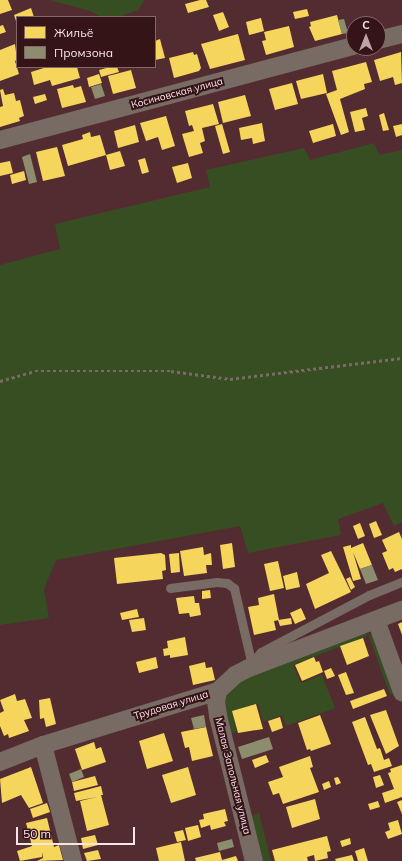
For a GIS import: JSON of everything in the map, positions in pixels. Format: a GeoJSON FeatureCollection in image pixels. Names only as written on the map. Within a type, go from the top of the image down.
{"type":"FeatureCollection","features":[{"type":"Feature","properties":{"kind":"street"},"geometry":{"type":"LineString","coordinates":[[386,38],[402,34]]}},
{"type":"Feature","properties":{"kind":"street","name":"Косиновская улица"},"geometry":{"type":"LineString","coordinates":[[0,140],[346,48]]}},
{"type":"Feature","properties":{"kind":"street","name":"Трудовая улица"},"geometry":{"type":"LineString","coordinates":[[0,762],[42,745],[218,691],[235,675],[250,665],[402,610]]}},
{"type":"Feature","properties":{"kind":"street"},"geometry":{"type":"LineString","coordinates":[[376,620],[402,692]]}},
{"type":"Feature","properties":{"kind":"street","name":"Малая Запольная улица"},"geometry":{"type":"LineString","coordinates":[[218,691],[216,701],[218,716],[254,861]]}},
{"type":"Feature","properties":{"kind":"street"},"geometry":{"type":"LineString","coordinates":[[42,745],[73,861]]}},
{"type":"Feature","properties":{"kind":"lane"},"geometry":{"type":"LineString","coordinates":[[170,588],[217,582],[227,583],[234,588],[250,665]]}},
{"type":"Feature","properties":{"kind":"lane"},"geometry":{"type":"LineString","coordinates":[[250,665],[261,652],[369,595],[402,582]]}},
{"type":"Feature","properties":{"kind":"path"},"geometry":{"type":"LineString","coordinates":[[0,381],[35,371],[171,371],[230,379],[402,358]]}},
{"type":"Feature","properties":{"kind":"green space"},"geometry":{"type":"Polygon","coordinates":[[[50,0],[144,1],[138,10],[122,16],[99,16],[90,11],[50,0]]]}},
{"type":"Feature","properties":{"kind":"green space"},"geometry":{"type":"Polygon","coordinates":[[[374,143],[379,155],[402,150],[402,522],[394,526],[383,503],[338,519],[341,535],[248,553],[240,526],[56,560],[44,589],[49,618],[0,625],[0,265],[60,249],[55,224],[210,187],[206,170],[304,148],[310,160],[374,143]]]}},
{"type":"Feature","properties":{"kind":"green space"},"geometry":{"type":"Polygon","coordinates":[[[366,631],[367,636],[293,665],[301,683],[322,675],[335,708],[286,726],[282,715],[263,722],[258,704],[232,711],[237,732],[229,734],[224,712],[225,696],[233,683],[366,631]]]}},
{"type":"Feature","properties":{"kind":"green space"},"geometry":{"type":"Polygon","coordinates":[[[368,633],[376,638],[396,694],[390,695],[368,633]]]}},
{"type":"Feature","properties":{"kind":"green space"},"geometry":{"type":"Polygon","coordinates":[[[259,813],[271,861],[260,861],[249,817],[259,813]]]}},
{"type":"Feature","properties":{"kind":"building: Жильё"},"geometry":{"type":"Polygon","coordinates":[[[0,0],[8,0],[12,10],[0,14],[0,0]]]}},
{"type":"Feature","properties":{"kind":"building: Жильё"},"geometry":{"type":"Polygon","coordinates":[[[206,0],[209,7],[188,13],[185,4],[206,0]]]}},
{"type":"Feature","properties":{"kind":"building: Жильё"},"geometry":{"type":"Polygon","coordinates":[[[31,8],[34,16],[16,16],[16,21],[14,15],[31,8]]]}},
{"type":"Feature","properties":{"kind":"building: Жильё"},"geometry":{"type":"Polygon","coordinates":[[[307,9],[309,16],[295,19],[293,12],[307,9]]]}},
{"type":"Feature","properties":{"kind":"building: Жильё"},"geometry":{"type":"Polygon","coordinates":[[[223,12],[229,27],[219,31],[213,15],[223,12]]]}},
{"type":"Feature","properties":{"kind":"building: Жильё"},"geometry":{"type":"Polygon","coordinates":[[[337,15],[342,34],[315,41],[309,27],[311,26],[310,22],[337,15]]]}},
{"type":"Feature","properties":{"kind":"building: Жильё"},"geometry":{"type":"Polygon","coordinates":[[[261,18],[264,31],[249,35],[246,22],[261,18]]]}},
{"type":"Feature","properties":{"kind":"building: Жильё"},"geometry":{"type":"Polygon","coordinates":[[[3,25],[6,32],[0,34],[0,26],[3,25]]]}},
{"type":"Feature","properties":{"kind":"building: Жильё"},"geometry":{"type":"Polygon","coordinates":[[[289,26],[294,47],[266,55],[262,41],[266,40],[264,32],[289,26]]]}},
{"type":"Feature","properties":{"kind":"building: Жильё"},"geometry":{"type":"Polygon","coordinates":[[[238,34],[245,60],[210,69],[201,44],[238,34]]]}},
{"type":"Feature","properties":{"kind":"building: Жильё"},"geometry":{"type":"Polygon","coordinates":[[[160,39],[165,58],[156,60],[156,41],[160,39]]]}},
{"type":"Feature","properties":{"kind":"building: Жильё"},"geometry":{"type":"Polygon","coordinates":[[[15,44],[15,61],[19,74],[0,81],[0,50],[15,44]]]}},
{"type":"Feature","properties":{"kind":"building: Жильё"},"geometry":{"type":"Polygon","coordinates":[[[193,52],[194,55],[197,54],[201,68],[199,71],[174,78],[169,58],[193,52]]]}},
{"type":"Feature","properties":{"kind":"building: Жильё"},"geometry":{"type":"Polygon","coordinates":[[[401,52],[402,83],[395,85],[393,77],[380,81],[374,60],[401,52]]]}},
{"type":"Feature","properties":{"kind":"building: Жильё"},"geometry":{"type":"Polygon","coordinates":[[[366,62],[372,82],[364,84],[365,89],[340,99],[349,132],[341,135],[326,94],[337,90],[332,71],[366,62]]]}},
{"type":"Feature","properties":{"kind":"building: Жильё"},"geometry":{"type":"Polygon","coordinates":[[[44,68],[77,68],[80,78],[52,86],[50,80],[34,85],[31,72],[44,68]]]}},
{"type":"Feature","properties":{"kind":"building: Жильё"},"geometry":{"type":"Polygon","coordinates":[[[117,68],[119,72],[101,77],[99,70],[117,68]]]}},
{"type":"Feature","properties":{"kind":"building: Жильё"},"geometry":{"type":"Polygon","coordinates":[[[131,70],[136,88],[113,94],[108,76],[131,70]]]}},
{"type":"Feature","properties":{"kind":"building: Жильё"},"geometry":{"type":"Polygon","coordinates":[[[99,74],[102,83],[89,87],[87,78],[99,74]]]}},
{"type":"Feature","properties":{"kind":"building: Жильё"},"geometry":{"type":"Polygon","coordinates":[[[323,74],[327,93],[301,99],[296,81],[323,74]]]}},
{"type":"Feature","properties":{"kind":"building: Жильё"},"geometry":{"type":"Polygon","coordinates":[[[292,83],[298,104],[275,110],[269,89],[292,83]]]}},
{"type":"Feature","properties":{"kind":"building: Жильё"},"geometry":{"type":"Polygon","coordinates":[[[73,85],[74,88],[81,86],[86,102],[62,108],[57,89],[73,85]]]}},
{"type":"Feature","properties":{"kind":"building: Жильё"},"geometry":{"type":"Polygon","coordinates":[[[3,89],[5,95],[14,93],[16,101],[20,100],[24,116],[19,118],[20,121],[0,127],[0,107],[3,106],[0,90],[3,89]]]}},
{"type":"Feature","properties":{"kind":"building: Жильё"},"geometry":{"type":"Polygon","coordinates":[[[45,94],[47,100],[35,104],[33,97],[45,94]]]}},
{"type":"Feature","properties":{"kind":"building: Жильё"},"geometry":{"type":"Polygon","coordinates":[[[245,95],[251,116],[223,123],[218,102],[245,95]]]}},
{"type":"Feature","properties":{"kind":"building: Жильё"},"geometry":{"type":"Polygon","coordinates":[[[213,104],[219,124],[202,128],[205,141],[200,143],[203,153],[189,157],[182,134],[194,131],[192,125],[189,126],[185,111],[213,104]]]}},
{"type":"Feature","properties":{"kind":"building: Жильё"},"geometry":{"type":"Polygon","coordinates":[[[366,108],[368,116],[362,118],[365,130],[355,132],[350,112],[366,108]]]}},
{"type":"Feature","properties":{"kind":"building: Жильё"},"geometry":{"type":"Polygon","coordinates":[[[384,113],[389,130],[383,131],[379,115],[384,113]]]}},
{"type":"Feature","properties":{"kind":"building: Жильё"},"geometry":{"type":"Polygon","coordinates":[[[166,116],[175,146],[162,150],[158,137],[146,141],[140,123],[166,116]]]}},
{"type":"Feature","properties":{"kind":"building: Жильё"},"geometry":{"type":"Polygon","coordinates":[[[262,123],[265,141],[253,144],[252,138],[241,140],[239,128],[262,123]]]}},
{"type":"Feature","properties":{"kind":"building: Жильё"},"geometry":{"type":"Polygon","coordinates":[[[222,124],[230,152],[223,154],[215,126],[222,124]]]}},
{"type":"Feature","properties":{"kind":"building: Жильё"},"geometry":{"type":"Polygon","coordinates":[[[333,124],[336,136],[313,143],[309,131],[333,124]]]}},
{"type":"Feature","properties":{"kind":"building: Жильё"},"geometry":{"type":"Polygon","coordinates":[[[402,124],[402,135],[396,137],[393,126],[402,124]]]}},
{"type":"Feature","properties":{"kind":"building: Жильё"},"geometry":{"type":"Polygon","coordinates":[[[135,125],[139,142],[118,148],[114,131],[135,125]]]}},
{"type":"Feature","properties":{"kind":"building: Жильё"},"geometry":{"type":"Polygon","coordinates":[[[90,132],[91,137],[100,135],[106,155],[68,166],[62,145],[83,139],[82,135],[90,132]]]}},
{"type":"Feature","properties":{"kind":"building: Жильё"},"geometry":{"type":"Polygon","coordinates":[[[57,147],[65,176],[43,181],[36,152],[57,147]]]}},
{"type":"Feature","properties":{"kind":"building: Жильё"},"geometry":{"type":"Polygon","coordinates":[[[120,151],[125,166],[110,170],[106,155],[120,151]]]}},
{"type":"Feature","properties":{"kind":"building: Жильё"},"geometry":{"type":"Polygon","coordinates":[[[145,158],[149,172],[142,174],[138,160],[145,158]]]}},
{"type":"Feature","properties":{"kind":"building: Жильё"},"geometry":{"type":"Polygon","coordinates":[[[10,161],[13,173],[0,176],[0,163],[10,161]]]}},
{"type":"Feature","properties":{"kind":"building: Жильё"},"geometry":{"type":"Polygon","coordinates":[[[188,163],[192,178],[177,183],[172,167],[188,163]]]}},
{"type":"Feature","properties":{"kind":"building: Жильё"},"geometry":{"type":"Polygon","coordinates":[[[24,171],[26,180],[12,184],[10,175],[24,171]]]}},
{"type":"Feature","properties":{"kind":"building: Жильё"},"geometry":{"type":"Polygon","coordinates":[[[376,521],[382,535],[374,538],[369,524],[376,521]]]}},
{"type":"Feature","properties":{"kind":"building: Жильё"},"geometry":{"type":"Polygon","coordinates":[[[360,523],[365,536],[358,539],[353,526],[360,523]]]}},
{"type":"Feature","properties":{"kind":"building: Жильё"},"geometry":{"type":"Polygon","coordinates":[[[399,532],[402,539],[402,569],[395,572],[393,568],[389,570],[382,553],[387,551],[382,540],[399,532]]]}},
{"type":"Feature","properties":{"kind":"building: Жильё"},"geometry":{"type":"Polygon","coordinates":[[[232,543],[235,567],[223,569],[220,545],[232,543]]]}},
{"type":"Feature","properties":{"kind":"building: Жильё"},"geometry":{"type":"Polygon","coordinates":[[[363,543],[372,565],[360,569],[353,552],[361,579],[353,581],[343,547],[351,545],[351,548],[363,543]]]}},
{"type":"Feature","properties":{"kind":"building: Жильё"},"geometry":{"type":"Polygon","coordinates":[[[203,547],[204,555],[211,553],[212,565],[206,565],[207,573],[184,576],[180,551],[203,547]]]}},
{"type":"Feature","properties":{"kind":"building: Жильё"},"geometry":{"type":"Polygon","coordinates":[[[331,551],[351,592],[315,609],[306,584],[329,573],[321,555],[331,551]]]}},
{"type":"Feature","properties":{"kind":"building: Жильё"},"geometry":{"type":"Polygon","coordinates":[[[161,553],[165,555],[166,570],[162,571],[163,579],[117,584],[114,558],[161,553]]]}},
{"type":"Feature","properties":{"kind":"building: Жильё"},"geometry":{"type":"Polygon","coordinates":[[[179,553],[180,572],[171,573],[169,554],[179,553]]]}},
{"type":"Feature","properties":{"kind":"building: Жильё"},"geometry":{"type":"Polygon","coordinates":[[[278,561],[284,588],[270,591],[264,564],[278,561]]]}},
{"type":"Feature","properties":{"kind":"building: Жильё"},"geometry":{"type":"Polygon","coordinates":[[[297,572],[300,587],[286,590],[283,576],[297,572]]]}},
{"type":"Feature","properties":{"kind":"building: Жильё"},"geometry":{"type":"Polygon","coordinates":[[[350,577],[355,587],[351,590],[346,579],[350,577]]]}},
{"type":"Feature","properties":{"kind":"building: Жильё"},"geometry":{"type":"Polygon","coordinates":[[[210,590],[211,598],[202,599],[202,591],[210,590]]]}},
{"type":"Feature","properties":{"kind":"building: Жильё"},"geometry":{"type":"Polygon","coordinates":[[[274,594],[279,620],[274,621],[276,630],[254,635],[248,607],[259,605],[258,598],[274,594]]]}},
{"type":"Feature","properties":{"kind":"building: Жильё"},"geometry":{"type":"Polygon","coordinates":[[[194,596],[195,603],[199,603],[201,615],[190,617],[189,613],[179,614],[176,598],[194,596]]]}},
{"type":"Feature","properties":{"kind":"building: Жильё"},"geometry":{"type":"Polygon","coordinates":[[[301,608],[306,619],[295,624],[290,613],[301,608]]]}},
{"type":"Feature","properties":{"kind":"building: Жильё"},"geometry":{"type":"Polygon","coordinates":[[[137,609],[139,617],[122,620],[120,613],[137,609]]]}},
{"type":"Feature","properties":{"kind":"building: Жильё"},"geometry":{"type":"Polygon","coordinates":[[[144,618],[146,630],[132,632],[129,620],[144,618]]]}},
{"type":"Feature","properties":{"kind":"building: Жильё"},"geometry":{"type":"Polygon","coordinates":[[[291,618],[292,624],[280,626],[278,620],[291,618]]]}},
{"type":"Feature","properties":{"kind":"building: Жильё"},"geometry":{"type":"Polygon","coordinates":[[[402,622],[402,635],[398,624],[402,622]]]}},
{"type":"Feature","properties":{"kind":"building: Жильё"},"geometry":{"type":"Polygon","coordinates":[[[185,637],[188,655],[170,658],[170,655],[164,656],[163,649],[168,648],[167,641],[185,637]]]}},
{"type":"Feature","properties":{"kind":"building: Жильё"},"geometry":{"type":"Polygon","coordinates":[[[363,638],[369,656],[347,665],[340,646],[363,638]]]}},
{"type":"Feature","properties":{"kind":"building: Жильё"},"geometry":{"type":"Polygon","coordinates":[[[156,657],[158,668],[139,673],[136,662],[156,657]]]}},
{"type":"Feature","properties":{"kind":"building: Жильё"},"geometry":{"type":"Polygon","coordinates":[[[314,657],[316,662],[319,661],[323,672],[302,681],[295,665],[314,657]]]}},
{"type":"Feature","properties":{"kind":"building: Жильё"},"geometry":{"type":"Polygon","coordinates":[[[205,662],[206,668],[212,667],[215,680],[193,685],[189,666],[205,662]]]}},
{"type":"Feature","properties":{"kind":"building: Жильё"},"geometry":{"type":"Polygon","coordinates":[[[331,668],[335,676],[327,679],[324,671],[331,668]]]}},
{"type":"Feature","properties":{"kind":"building: Жильё"},"geometry":{"type":"Polygon","coordinates":[[[346,672],[354,693],[346,695],[338,675],[346,672]]]}},
{"type":"Feature","properties":{"kind":"building: Жильё"},"geometry":{"type":"Polygon","coordinates":[[[384,689],[387,696],[353,709],[350,701],[384,689]]]}},
{"type":"Feature","properties":{"kind":"building: Жильё"},"geometry":{"type":"Polygon","coordinates":[[[15,694],[17,701],[25,699],[32,718],[24,720],[29,731],[9,738],[8,734],[4,736],[0,726],[0,713],[4,711],[0,700],[15,694]]]}},
{"type":"Feature","properties":{"kind":"building: Жильё"},"geometry":{"type":"Polygon","coordinates":[[[50,698],[56,724],[46,727],[44,718],[40,719],[39,700],[50,698]]]}},
{"type":"Feature","properties":{"kind":"building: Жильё"},"geometry":{"type":"Polygon","coordinates":[[[256,704],[263,729],[238,733],[232,711],[256,704]]]}},
{"type":"Feature","properties":{"kind":"building: Жильё"},"geometry":{"type":"Polygon","coordinates":[[[386,710],[399,746],[386,754],[370,715],[386,710]]]}},
{"type":"Feature","properties":{"kind":"building: Жильё"},"geometry":{"type":"Polygon","coordinates":[[[320,715],[331,744],[311,751],[310,749],[307,750],[298,723],[320,715]]]}},
{"type":"Feature","properties":{"kind":"building: Жильё"},"geometry":{"type":"Polygon","coordinates":[[[280,717],[283,728],[272,732],[268,721],[280,717]]]}},
{"type":"Feature","properties":{"kind":"building: Жильё"},"geometry":{"type":"Polygon","coordinates":[[[365,717],[377,749],[380,748],[384,760],[389,758],[392,766],[374,772],[371,764],[368,765],[352,722],[365,717]]]}},
{"type":"Feature","properties":{"kind":"building: Жильё"},"geometry":{"type":"Polygon","coordinates":[[[206,727],[213,756],[192,761],[189,747],[185,748],[181,732],[206,727]]]}},
{"type":"Feature","properties":{"kind":"building: Жильё"},"geometry":{"type":"Polygon","coordinates":[[[164,733],[173,761],[147,769],[139,741],[164,733]]]}},
{"type":"Feature","properties":{"kind":"building: Жильё"},"geometry":{"type":"Polygon","coordinates":[[[94,742],[96,749],[101,747],[106,762],[82,770],[75,749],[94,742]]]}},
{"type":"Feature","properties":{"kind":"building: Жильё"},"geometry":{"type":"Polygon","coordinates":[[[266,755],[269,762],[255,768],[252,760],[266,755]]]}},
{"type":"Feature","properties":{"kind":"building: Жильё"},"geometry":{"type":"Polygon","coordinates":[[[310,756],[313,767],[310,768],[319,792],[283,804],[279,793],[273,795],[268,782],[283,777],[279,767],[310,756]]]}},
{"type":"Feature","properties":{"kind":"building: Жильё"},"geometry":{"type":"Polygon","coordinates":[[[402,765],[402,797],[385,803],[382,793],[394,789],[388,773],[391,772],[390,769],[402,765]]]}},
{"type":"Feature","properties":{"kind":"building: Жильё"},"geometry":{"type":"Polygon","coordinates":[[[31,767],[43,803],[29,808],[21,795],[2,803],[0,779],[31,767]]]}},
{"type":"Feature","properties":{"kind":"building: Жильё"},"geometry":{"type":"Polygon","coordinates":[[[188,767],[196,795],[171,803],[162,775],[188,767]]]}},
{"type":"Feature","properties":{"kind":"building: Жильё"},"geometry":{"type":"Polygon","coordinates":[[[380,775],[384,785],[376,788],[373,777],[380,775]]]}},
{"type":"Feature","properties":{"kind":"building: Жильё"},"geometry":{"type":"Polygon","coordinates":[[[95,776],[98,785],[74,791],[72,782],[95,776]]]}},
{"type":"Feature","properties":{"kind":"building: Жильё"},"geometry":{"type":"Polygon","coordinates":[[[338,777],[341,783],[336,785],[334,778],[338,777]]]}},
{"type":"Feature","properties":{"kind":"building: Жильё"},"geometry":{"type":"Polygon","coordinates":[[[329,781],[331,787],[324,790],[322,784],[329,781]]]}},
{"type":"Feature","properties":{"kind":"building: Жильё"},"geometry":{"type":"Polygon","coordinates":[[[101,786],[103,795],[101,795],[109,825],[87,831],[80,801],[97,797],[76,801],[74,793],[101,786]]]}},
{"type":"Feature","properties":{"kind":"building: Жильё"},"geometry":{"type":"Polygon","coordinates":[[[315,799],[320,819],[292,828],[286,807],[315,799]]]}},
{"type":"Feature","properties":{"kind":"building: Жильё"},"geometry":{"type":"Polygon","coordinates":[[[402,800],[402,814],[397,802],[402,800]]]}},
{"type":"Feature","properties":{"kind":"building: Жильё"},"geometry":{"type":"Polygon","coordinates":[[[378,801],[380,807],[370,810],[368,804],[378,801]]]}},
{"type":"Feature","properties":{"kind":"building: Жильё"},"geometry":{"type":"Polygon","coordinates":[[[47,803],[50,812],[33,818],[30,809],[47,803]]]}},
{"type":"Feature","properties":{"kind":"building: Жильё"},"geometry":{"type":"Polygon","coordinates":[[[225,809],[228,821],[224,822],[226,826],[211,830],[210,825],[201,828],[199,820],[204,819],[203,814],[225,809]]]}},
{"type":"Feature","properties":{"kind":"building: Жильё"},"geometry":{"type":"Polygon","coordinates":[[[47,818],[54,847],[59,845],[63,860],[37,861],[43,858],[42,852],[42,857],[20,861],[17,851],[32,846],[26,823],[47,818]]]}},
{"type":"Feature","properties":{"kind":"building: Жильё"},"geometry":{"type":"Polygon","coordinates":[[[398,820],[402,834],[388,839],[385,832],[390,830],[388,823],[398,820]]]}},
{"type":"Feature","properties":{"kind":"building: Жильё"},"geometry":{"type":"Polygon","coordinates":[[[198,825],[201,837],[188,841],[185,828],[198,825]]]}},
{"type":"Feature","properties":{"kind":"building: Жильё"},"geometry":{"type":"Polygon","coordinates":[[[183,830],[186,840],[177,842],[174,832],[183,830]]]}},
{"type":"Feature","properties":{"kind":"building: Жильё"},"geometry":{"type":"Polygon","coordinates":[[[95,835],[98,845],[83,849],[81,838],[95,835]]]}},
{"type":"Feature","properties":{"kind":"building: Жильё"},"geometry":{"type":"Polygon","coordinates":[[[327,836],[331,851],[327,852],[328,858],[315,861],[314,855],[307,857],[308,861],[275,861],[272,850],[327,836]]]}},
{"type":"Feature","properties":{"kind":"building: Жильё"},"geometry":{"type":"Polygon","coordinates":[[[350,838],[351,844],[342,847],[340,841],[350,838]]]}},
{"type":"Feature","properties":{"kind":"building: Жильё"},"geometry":{"type":"Polygon","coordinates":[[[181,842],[185,861],[159,861],[156,848],[181,842]]]}},
{"type":"Feature","properties":{"kind":"building: Жильё"},"geometry":{"type":"Polygon","coordinates":[[[364,848],[368,861],[358,861],[355,851],[364,848]]]}},
{"type":"Feature","properties":{"kind":"building: Жильё"},"geometry":{"type":"Polygon","coordinates":[[[98,850],[101,859],[87,861],[84,853],[98,850]]]}},
{"type":"Feature","properties":{"kind":"building: Жильё"},"geometry":{"type":"Polygon","coordinates":[[[220,852],[222,860],[236,856],[238,861],[196,861],[195,858],[220,852]]]}},
{"type":"Feature","properties":{"kind":"building: Жильё"},"geometry":{"type":"Polygon","coordinates":[[[352,855],[354,861],[336,861],[335,859],[352,855]]]}},
{"type":"Feature","properties":{"kind":"building: Промзона"},"geometry":{"type":"Polygon","coordinates":[[[344,19],[346,33],[342,34],[338,20],[344,19]]]}},
{"type":"Feature","properties":{"kind":"building: Промзона"},"geometry":{"type":"Polygon","coordinates":[[[101,84],[105,96],[95,99],[91,87],[101,84]]]}},
{"type":"Feature","properties":{"kind":"building: Промзона"},"geometry":{"type":"Polygon","coordinates":[[[30,154],[37,182],[29,184],[22,157],[30,154]]]}},
{"type":"Feature","properties":{"kind":"building: Промзона"},"geometry":{"type":"Polygon","coordinates":[[[372,565],[378,580],[366,584],[360,569],[372,565]]]}},
{"type":"Feature","properties":{"kind":"building: Промзона"},"geometry":{"type":"Polygon","coordinates":[[[204,715],[206,727],[194,729],[191,718],[204,715]]]}},
{"type":"Feature","properties":{"kind":"building: Промзона"},"geometry":{"type":"Polygon","coordinates":[[[269,737],[273,749],[242,759],[238,747],[269,737]]]}},
{"type":"Feature","properties":{"kind":"building: Промзона"},"geometry":{"type":"Polygon","coordinates":[[[81,769],[84,777],[72,782],[69,774],[81,769]]]}},
{"type":"Feature","properties":{"kind":"building: Промзона"},"geometry":{"type":"Polygon","coordinates":[[[232,839],[234,847],[219,851],[217,843],[232,839]]]}}]}
